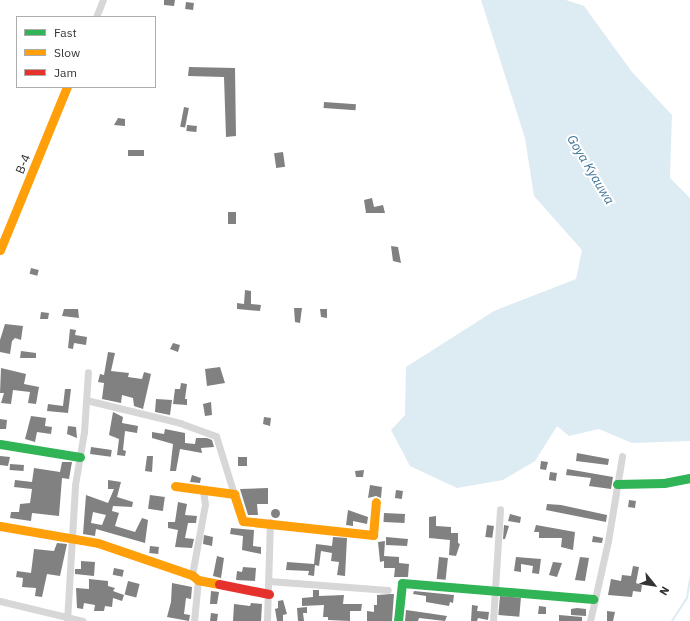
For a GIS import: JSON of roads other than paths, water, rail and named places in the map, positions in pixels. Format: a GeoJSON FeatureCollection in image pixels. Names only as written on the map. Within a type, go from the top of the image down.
{"type":"FeatureCollection","features":[{"type":"Feature","properties":{"kind":"street"},"geometry":{"type":"LineString","coordinates":[[96,16],[103,0]]}},
{"type":"Feature","properties":{"kind":"street","name":"B-4"},"geometry":{"type":"LineString","coordinates":[[0,250],[67,88]]}},
{"type":"Feature","properties":{"kind":"street"},"geometry":{"type":"LineString","coordinates":[[68,619],[75,485],[80,458],[88,372]]}},
{"type":"Feature","properties":{"kind":"street"},"geometry":{"type":"LineString","coordinates":[[86,400],[180,423],[216,436],[243,521],[270,522],[373,535],[376,502]]}},
{"type":"Feature","properties":{"kind":"street"},"geometry":{"type":"LineString","coordinates":[[0,444],[80,458]]}},
{"type":"Feature","properties":{"kind":"street"},"geometry":{"type":"LineString","coordinates":[[590,621],[593,599],[608,541],[622,456]]}},
{"type":"Feature","properties":{"kind":"street"},"geometry":{"type":"LineString","coordinates":[[617,484],[664,483],[690,478]]}},
{"type":"Feature","properties":{"kind":"street"},"geometry":{"type":"LineString","coordinates":[[175,486],[234,494]]}},
{"type":"Feature","properties":{"kind":"street"},"geometry":{"type":"LineString","coordinates":[[194,621],[195,577],[205,504],[203,491]]}},
{"type":"Feature","properties":{"kind":"street"},"geometry":{"type":"LineString","coordinates":[[493,621],[500,509]]}},
{"type":"Feature","properties":{"kind":"street"},"geometry":{"type":"LineString","coordinates":[[267,621],[270,522]]}},
{"type":"Feature","properties":{"kind":"street"},"geometry":{"type":"LineString","coordinates":[[0,526],[98,543],[195,577],[269,594]]}},
{"type":"Feature","properties":{"kind":"street"},"geometry":{"type":"LineString","coordinates":[[269,581],[388,590]]}},
{"type":"Feature","properties":{"kind":"street"},"geometry":{"type":"LineString","coordinates":[[398,621],[402,583],[441,588],[495,589],[593,599]]}},
{"type":"Feature","properties":{"kind":"street"},"geometry":{"type":"LineString","coordinates":[[0,601],[68,619],[83,621]]}},
{"type":"Feature","properties":{"kind":"water"},"geometry":{"type":"Polygon","coordinates":[[[481,0],[566,0],[584,6],[632,72],[672,115],[670,178],[690,198],[690,441],[632,443],[599,429],[569,436],[557,426],[535,461],[503,480],[457,488],[410,466],[391,430],[405,415],[406,367],[494,311],[576,279],[582,250],[534,196],[525,138],[481,0]]]}},
{"type":"Feature","properties":{"kind":"waterway","name":"Goya Kyauwa"},"geometry":{"type":"LineString","coordinates":[[672,621],[687,598],[690,579]]}}]}
